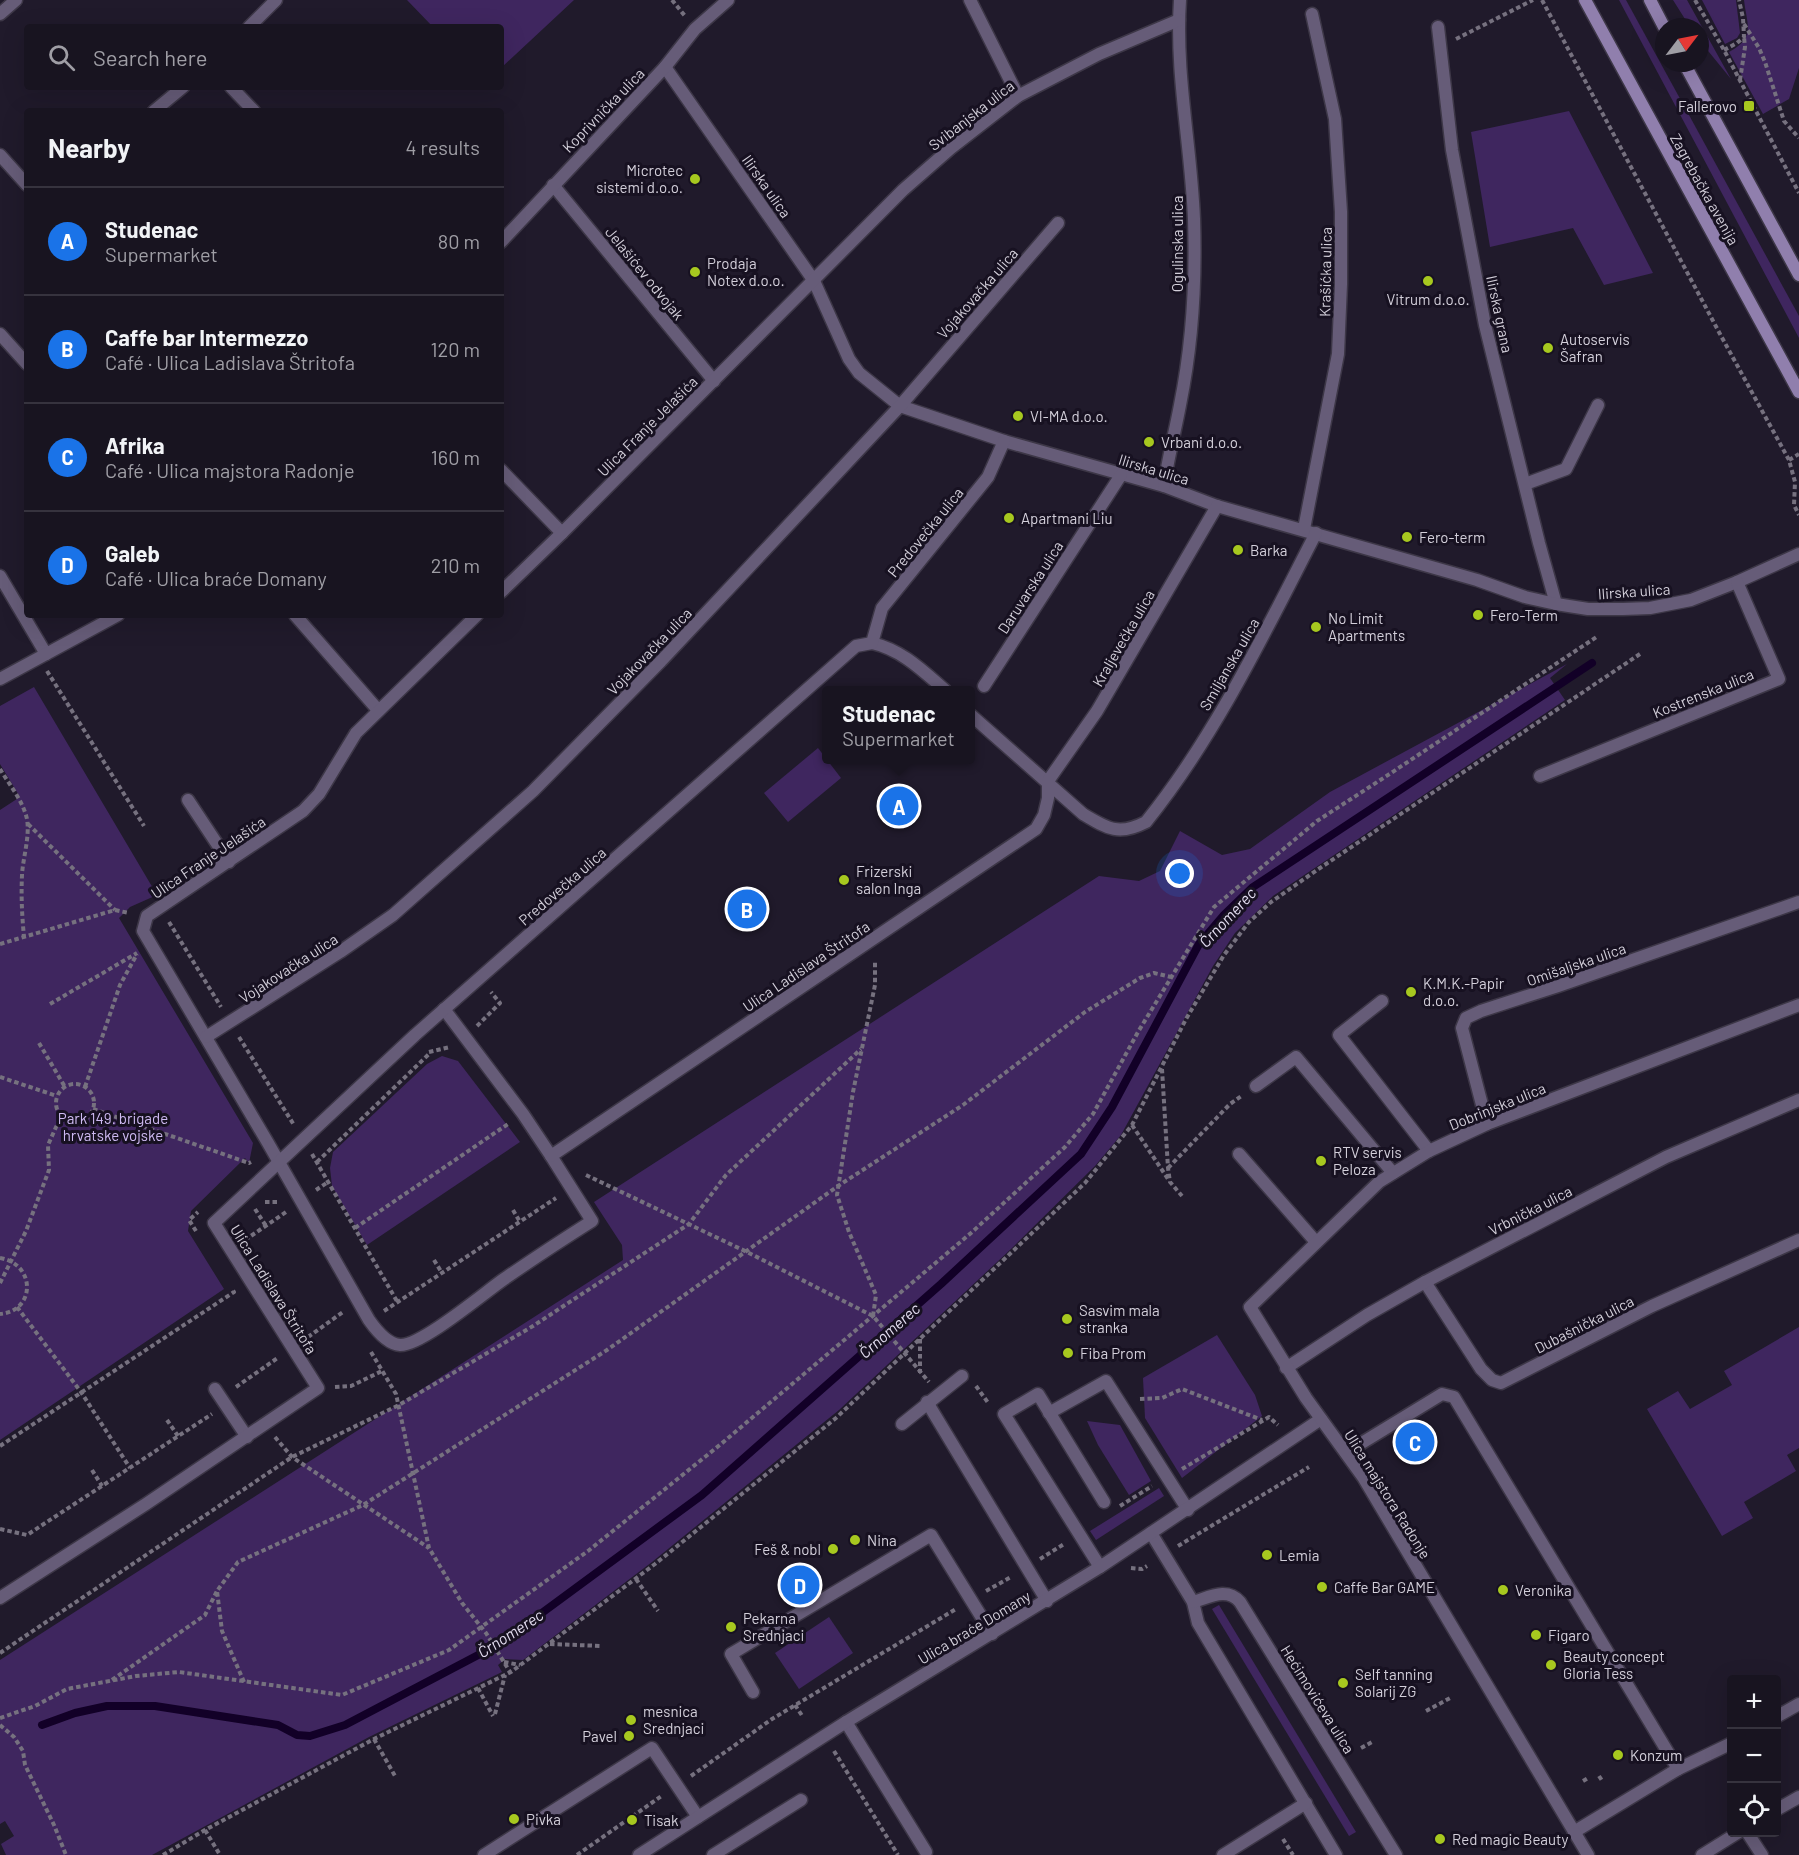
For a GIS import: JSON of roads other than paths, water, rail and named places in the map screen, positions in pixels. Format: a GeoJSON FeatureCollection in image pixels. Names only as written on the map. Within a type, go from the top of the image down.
{"type":"FeatureCollection","features":[{"type":"Feature","properties":{"kind":"main road","name":"Zagrebačka avenija"},"geometry":{"type":"LineString","coordinates":[[1585,0],[1799,392]]}},
{"type":"Feature","properties":{"kind":"main road"},"geometry":{"type":"LineString","coordinates":[[1650,0],[1659,18]]}},
{"type":"Feature","properties":{"kind":"main road"},"geometry":{"type":"LineString","coordinates":[[1689,72],[1799,275]]}},
{"type":"Feature","properties":{"kind":"street"},"geometry":{"type":"LineString","coordinates":[[1,10],[16,0]]}},
{"type":"Feature","properties":{"kind":"street"},"geometry":{"type":"LineString","coordinates":[[252,24],[276,0]]}},
{"type":"Feature","properties":{"kind":"street","name":"Koprivnička ulica"},"geometry":{"type":"LineString","coordinates":[[504,239],[665,67],[695,29],[728,0]]}},
{"type":"Feature","properties":{"kind":"street"},"geometry":{"type":"LineString","coordinates":[[970,0],[1018,96]]}},
{"type":"Feature","properties":{"kind":"street","name":"Ogulinska ulica"},"geometry":{"type":"LineString","coordinates":[[1164,486],[1182,393],[1193,292],[1194,219],[1180,79],[1180,0]]}},
{"type":"Feature","properties":{"kind":"street","name":"Krašićka ulica"},"geometry":{"type":"LineString","coordinates":[[1310,531],[1338,354],[1341,284],[1341,212],[1335,119],[1312,14]]}},
{"type":"Feature","properties":{"kind":"street","name":"Svibanjska ulica"},"geometry":{"type":"LineString","coordinates":[[814,281],[903,190],[951,148],[1018,96],[1099,54],[1179,20]]}},
{"type":"Feature","properties":{"kind":"street","name":"Ilirska grana"},"geometry":{"type":"LineString","coordinates":[[1438,27],[1452,150],[1485,326],[1556,604]]}},
{"type":"Feature","properties":{"kind":"street","name":"Ilirska ulica"},"geometry":{"type":"LineString","coordinates":[[665,67],[814,281],[849,359],[859,373],[900,406],[1004,441],[1164,486],[1217,506],[1477,580],[1525,597],[1556,604],[1588,609],[1650,608],[1691,600],[1799,554]]}},
{"type":"Feature","properties":{"kind":"street"},"geometry":{"type":"LineString","coordinates":[[158,108],[179,90]]}},
{"type":"Feature","properties":{"kind":"street"},"geometry":{"type":"LineString","coordinates":[[234,90],[251,108]]}},
{"type":"Feature","properties":{"kind":"street"},"geometry":{"type":"LineString","coordinates":[[0,155],[24,182]]}},
{"type":"Feature","properties":{"kind":"street","name":"Jelašićev odvojak"},"geometry":{"type":"LineString","coordinates":[[553,185],[714,381]]}},
{"type":"Feature","properties":{"kind":"street","name":"Vojakovačka ulica"},"geometry":{"type":"LineString","coordinates":[[206,1037],[340,952],[393,915],[533,791],[661,661],[900,406],[1058,223]]}},
{"type":"Feature","properties":{"kind":"street","name":"Ulica Franje Jelašića"},"geometry":{"type":"LineString","coordinates":[[504,589],[814,281]]}},
{"type":"Feature","properties":{"kind":"street"},"geometry":{"type":"LineString","coordinates":[[0,334],[24,361]]}},
{"type":"Feature","properties":{"kind":"street"},"geometry":{"type":"LineString","coordinates":[[1525,484],[1566,469],[1598,405]]}},
{"type":"Feature","properties":{"kind":"street","name":"Predovečka ulica"},"geometry":{"type":"LineString","coordinates":[[279,1162],[444,1009],[856,646],[872,643],[882,608],[988,477],[1004,441]]}},
{"type":"Feature","properties":{"kind":"street"},"geometry":{"type":"LineString","coordinates":[[504,473],[562,533]]}},
{"type":"Feature","properties":{"kind":"street","name":"Daruvarska ulica"},"geometry":{"type":"LineString","coordinates":[[984,686],[1121,475]]}},
{"type":"Feature","properties":{"kind":"street","name":"Kraljevečka ulica"},"geometry":{"type":"LineString","coordinates":[[1048,781],[1097,711],[1217,506]]}},
{"type":"Feature","properties":{"kind":"street","name":"Smiljanska ulica"},"geometry":{"type":"LineString","coordinates":[[1048,781],[1083,814],[1102,826],[1119,831],[1132,829],[1146,822],[1242,676],[1310,531]]}},
{"type":"Feature","properties":{"kind":"street"},"geometry":{"type":"LineString","coordinates":[[0,576],[42,656]]}},
{"type":"Feature","properties":{"kind":"street","name":"Kostrenska ulica"},"geometry":{"type":"LineString","coordinates":[[1540,776],[1779,679],[1737,582]]}},
{"type":"Feature","properties":{"kind":"street"},"geometry":{"type":"LineString","coordinates":[[0,679],[112,618]]}},
{"type":"Feature","properties":{"kind":"street"},"geometry":{"type":"LineString","coordinates":[[298,618],[378,710]]}},
{"type":"Feature","properties":{"kind":"street","name":"Ulica Franje Jelašića"},"geometry":{"type":"LineString","coordinates":[[279,1162],[143,931],[147,916],[303,811],[319,794],[356,733],[474,618]]}},
{"type":"Feature","properties":{"kind":"street"},"geometry":{"type":"LineString","coordinates":[[872,643],[886,646],[912,661],[940,686]]}},
{"type":"Feature","properties":{"kind":"street"},"geometry":{"type":"LineString","coordinates":[[975,719],[1019,759],[1048,781]]}},
{"type":"Feature","properties":{"kind":"street","name":"Ulica Ladislava Štritofa"},"geometry":{"type":"LineString","coordinates":[[551,1156],[1036,829],[1046,807],[1048,781]]}},
{"type":"Feature","properties":{"kind":"street"},"geometry":{"type":"LineString","coordinates":[[188,800],[229,862]]}},
{"type":"Feature","properties":{"kind":"street","name":"Omišaljska ulica"},"geometry":{"type":"LineString","coordinates":[[1487,1124],[1462,1028],[1466,1018],[1799,902]]}},
{"type":"Feature","properties":{"kind":"street"},"geometry":{"type":"LineString","coordinates":[[1382,1001],[1339,1035],[1429,1151]]}},
{"type":"Feature","properties":{"kind":"street","name":"Dobrinjska ulica"},"geometry":{"type":"LineString","coordinates":[[1250,1306],[1379,1182],[1429,1151],[1487,1124],[1799,1005]]}},
{"type":"Feature","properties":{"kind":"street"},"geometry":{"type":"LineString","coordinates":[[279,1162],[369,1320],[387,1340],[399,1345],[410,1344],[429,1334],[504,1279],[592,1221],[523,1114],[444,1009]]}},
{"type":"Feature","properties":{"kind":"street"},"geometry":{"type":"LineString","coordinates":[[1256,1086],[1296,1057],[1393,1173]]}},
{"type":"Feature","properties":{"kind":"street","name":"Vrbnička ulica"},"geometry":{"type":"LineString","coordinates":[[1287,1368],[1367,1315],[1425,1282],[1666,1157],[1799,1100]]}},
{"type":"Feature","properties":{"kind":"street"},"geometry":{"type":"LineString","coordinates":[[1239,1154],[1316,1242]]}},
{"type":"Feature","properties":{"kind":"street","name":"Ulica Ladislava Štritofa"},"geometry":{"type":"LineString","coordinates":[[247,1437],[318,1388],[214,1222],[279,1162]]}},
{"type":"Feature","properties":{"kind":"street","name":"Dubašnička ulica"},"geometry":{"type":"LineString","coordinates":[[1425,1282],[1481,1370],[1492,1380],[1501,1383],[1652,1306],[1799,1240]]}},
{"type":"Feature","properties":{"kind":"street","name":"Ulica majstora Radonje"},"geometry":{"type":"LineString","coordinates":[[1250,1306],[1287,1368],[1321,1419],[1347,1452],[1588,1855]]}},
{"type":"Feature","properties":{"kind":"street"},"geometry":{"type":"LineString","coordinates":[[902,1424],[962,1376]]}},
{"type":"Feature","properties":{"kind":"street"},"geometry":{"type":"LineString","coordinates":[[1049,1413],[1106,1381],[1188,1510]]}},
{"type":"Feature","properties":{"kind":"street"},"geometry":{"type":"LineString","coordinates":[[0,1598],[247,1437],[215,1389]]}},
{"type":"Feature","properties":{"kind":"street"},"geometry":{"type":"LineString","coordinates":[[1100,1568],[1004,1414],[1038,1394],[1104,1502]]}},
{"type":"Feature","properties":{"kind":"street"},"geometry":{"type":"LineString","coordinates":[[1347,1452],[1442,1394],[1454,1397],[1678,1769]]}},
{"type":"Feature","properties":{"kind":"street"},"geometry":{"type":"LineString","coordinates":[[927,1402],[1047,1601]]}},
{"type":"Feature","properties":{"kind":"street","name":"Ulica braće Domany"},"geometry":{"type":"LineString","coordinates":[[639,1855],[846,1722],[1100,1568],[1321,1419]]}},
{"type":"Feature","properties":{"kind":"street"},"geometry":{"type":"LineString","coordinates":[[1151,1533],[1193,1602],[1198,1623],[1336,1855]]}},
{"type":"Feature","properties":{"kind":"street"},"geometry":{"type":"LineString","coordinates":[[753,1692],[731,1654],[931,1534],[992,1634]]}},
{"type":"Feature","properties":{"kind":"street","name":"Hećimovićeva ulica"},"geometry":{"type":"LineString","coordinates":[[1193,1602],[1223,1593],[1231,1594],[1240,1602],[1396,1855]]}},
{"type":"Feature","properties":{"kind":"street"},"geometry":{"type":"LineString","coordinates":[[1781,1714],[1799,1704]]}},
{"type":"Feature","properties":{"kind":"street"},"geometry":{"type":"LineString","coordinates":[[846,1722],[926,1852]]}},
{"type":"Feature","properties":{"kind":"street"},"geometry":{"type":"LineString","coordinates":[[1574,1832],[1678,1769],[1727,1745]]}},
{"type":"Feature","properties":{"kind":"street"},"geometry":{"type":"LineString","coordinates":[[484,1855],[652,1748],[698,1818]]}},
{"type":"Feature","properties":{"kind":"street"},"geometry":{"type":"LineString","coordinates":[[1781,1807],[1799,1797]]}},
{"type":"Feature","properties":{"kind":"street"},"geometry":{"type":"LineString","coordinates":[[713,1855],[801,1800]]}},
{"type":"Feature","properties":{"kind":"street"},"geometry":{"type":"LineString","coordinates":[[1223,1855],[1306,1803]]}},
{"type":"Feature","properties":{"kind":"street"},"geometry":{"type":"LineString","coordinates":[[1702,1855],[1732,1837]]}},
{"type":"Feature","properties":{"kind":"street"},"geometry":{"type":"LineString","coordinates":[[1751,1837],[1762,1855]]}},
{"type":"Feature","properties":{"kind":"waterway","name":"Črnomerec"},"geometry":{"type":"LineString","coordinates":[[42,1725],[75,1713],[107,1706],[155,1706],[278,1725],[297,1735],[310,1736],[345,1725],[501,1643],[702,1495],[941,1284],[1081,1154],[1112,1107],[1199,944],[1223,916],[1253,887],[1592,663]]}},
{"type":"Feature","properties":{"kind":"place","name":"Fallerovo"},"geometry":{"type":"Point","coordinates":[1749,106]}},
{"type":"Feature","properties":{"kind":"place","name":"Microtec sistemi d.o.o."},"geometry":{"type":"Point","coordinates":[695,179]}},
{"type":"Feature","properties":{"kind":"place","name":"Prodaja Notex d.o.o."},"geometry":{"type":"Point","coordinates":[695,272]}},
{"type":"Feature","properties":{"kind":"place","name":"Vitrum d.o.o."},"geometry":{"type":"Point","coordinates":[1428,281]}},
{"type":"Feature","properties":{"kind":"place","name":"Autoservis Šafran"},"geometry":{"type":"Point","coordinates":[1548,348]}},
{"type":"Feature","properties":{"kind":"place","name":"VI-MA d.o.o."},"geometry":{"type":"Point","coordinates":[1018,416]}},
{"type":"Feature","properties":{"kind":"place","name":"Vrbani d.o.o."},"geometry":{"type":"Point","coordinates":[1149,442]}},
{"type":"Feature","properties":{"kind":"place","name":"Apartmani Liu"},"geometry":{"type":"Point","coordinates":[1009,518]}},
{"type":"Feature","properties":{"kind":"place","name":"Fero-term"},"geometry":{"type":"Point","coordinates":[1407,537]}},
{"type":"Feature","properties":{"kind":"place","name":"Barka"},"geometry":{"type":"Point","coordinates":[1238,550]}},
{"type":"Feature","properties":{"kind":"place","name":"Fero-Term"},"geometry":{"type":"Point","coordinates":[1478,615]}},
{"type":"Feature","properties":{"kind":"place","name":"No Limit Apartments"},"geometry":{"type":"Point","coordinates":[1316,627]}},
{"type":"Feature","properties":{"kind":"place","name":"Studenac"},"geometry":{"type":"Point","coordinates":[899,806]}},
{"type":"Feature","properties":{"kind":"place","name":"Frizerski salon Inga"},"geometry":{"type":"Point","coordinates":[844,880]}},
{"type":"Feature","properties":{"kind":"place","name":"Caffe bar Intermezzo"},"geometry":{"type":"Point","coordinates":[747,909]}},
{"type":"Feature","properties":{"kind":"place","name":"K.M.K.-Papir d.o.o."},"geometry":{"type":"Point","coordinates":[1411,992]}},
{"type":"Feature","properties":{"kind":"place","name":"RTV servis Peloza"},"geometry":{"type":"Point","coordinates":[1321,1161]}},
{"type":"Feature","properties":{"kind":"place","name":"Sasvim mala stranka"},"geometry":{"type":"Point","coordinates":[1067,1319]}},
{"type":"Feature","properties":{"kind":"place","name":"Fiba Prom"},"geometry":{"type":"Point","coordinates":[1068,1353]}},
{"type":"Feature","properties":{"kind":"place","name":"Afrika"},"geometry":{"type":"Point","coordinates":[1415,1442]}},
{"type":"Feature","properties":{"kind":"place","name":"Nina"},"geometry":{"type":"Point","coordinates":[855,1540]}},
{"type":"Feature","properties":{"kind":"place","name":"Feš & nobl"},"geometry":{"type":"Point","coordinates":[833,1549]}},
{"type":"Feature","properties":{"kind":"place","name":"Lemia"},"geometry":{"type":"Point","coordinates":[1267,1555]}},
{"type":"Feature","properties":{"kind":"place","name":"Galeb"},"geometry":{"type":"Point","coordinates":[800,1585]}},
{"type":"Feature","properties":{"kind":"place","name":"Caffe Bar GAME"},"geometry":{"type":"Point","coordinates":[1322,1587]}},
{"type":"Feature","properties":{"kind":"place","name":"Veronika"},"geometry":{"type":"Point","coordinates":[1503,1590]}},
{"type":"Feature","properties":{"kind":"place","name":"Pekarna Srednjaci"},"geometry":{"type":"Point","coordinates":[731,1627]}},
{"type":"Feature","properties":{"kind":"place","name":"Figaro"},"geometry":{"type":"Point","coordinates":[1536,1635]}},
{"type":"Feature","properties":{"kind":"place","name":"Beauty concept Gloria Tess"},"geometry":{"type":"Point","coordinates":[1551,1665]}},
{"type":"Feature","properties":{"kind":"place","name":"Self tanning Solarij ZG"},"geometry":{"type":"Point","coordinates":[1343,1683]}},
{"type":"Feature","properties":{"kind":"place","name":"mesnica Srednjaci"},"geometry":{"type":"Point","coordinates":[631,1720]}},
{"type":"Feature","properties":{"kind":"place","name":"Pavel"},"geometry":{"type":"Point","coordinates":[629,1736]}},
{"type":"Feature","properties":{"kind":"place","name":"Konzum"},"geometry":{"type":"Point","coordinates":[1618,1755]}},
{"type":"Feature","properties":{"kind":"place","name":"Pivka"},"geometry":{"type":"Point","coordinates":[514,1819]}},
{"type":"Feature","properties":{"kind":"place","name":"Tisak"},"geometry":{"type":"Point","coordinates":[632,1820]}},
{"type":"Feature","properties":{"kind":"place","name":"Red magic Beauty"},"geometry":{"type":"Point","coordinates":[1440,1839]}},
{"type":"Feature","properties":{"kind":"park label","name":"Park 149. brigade hrvatske vojske"},"geometry":{"type":"Point","coordinates":[113,1126]}}]}
